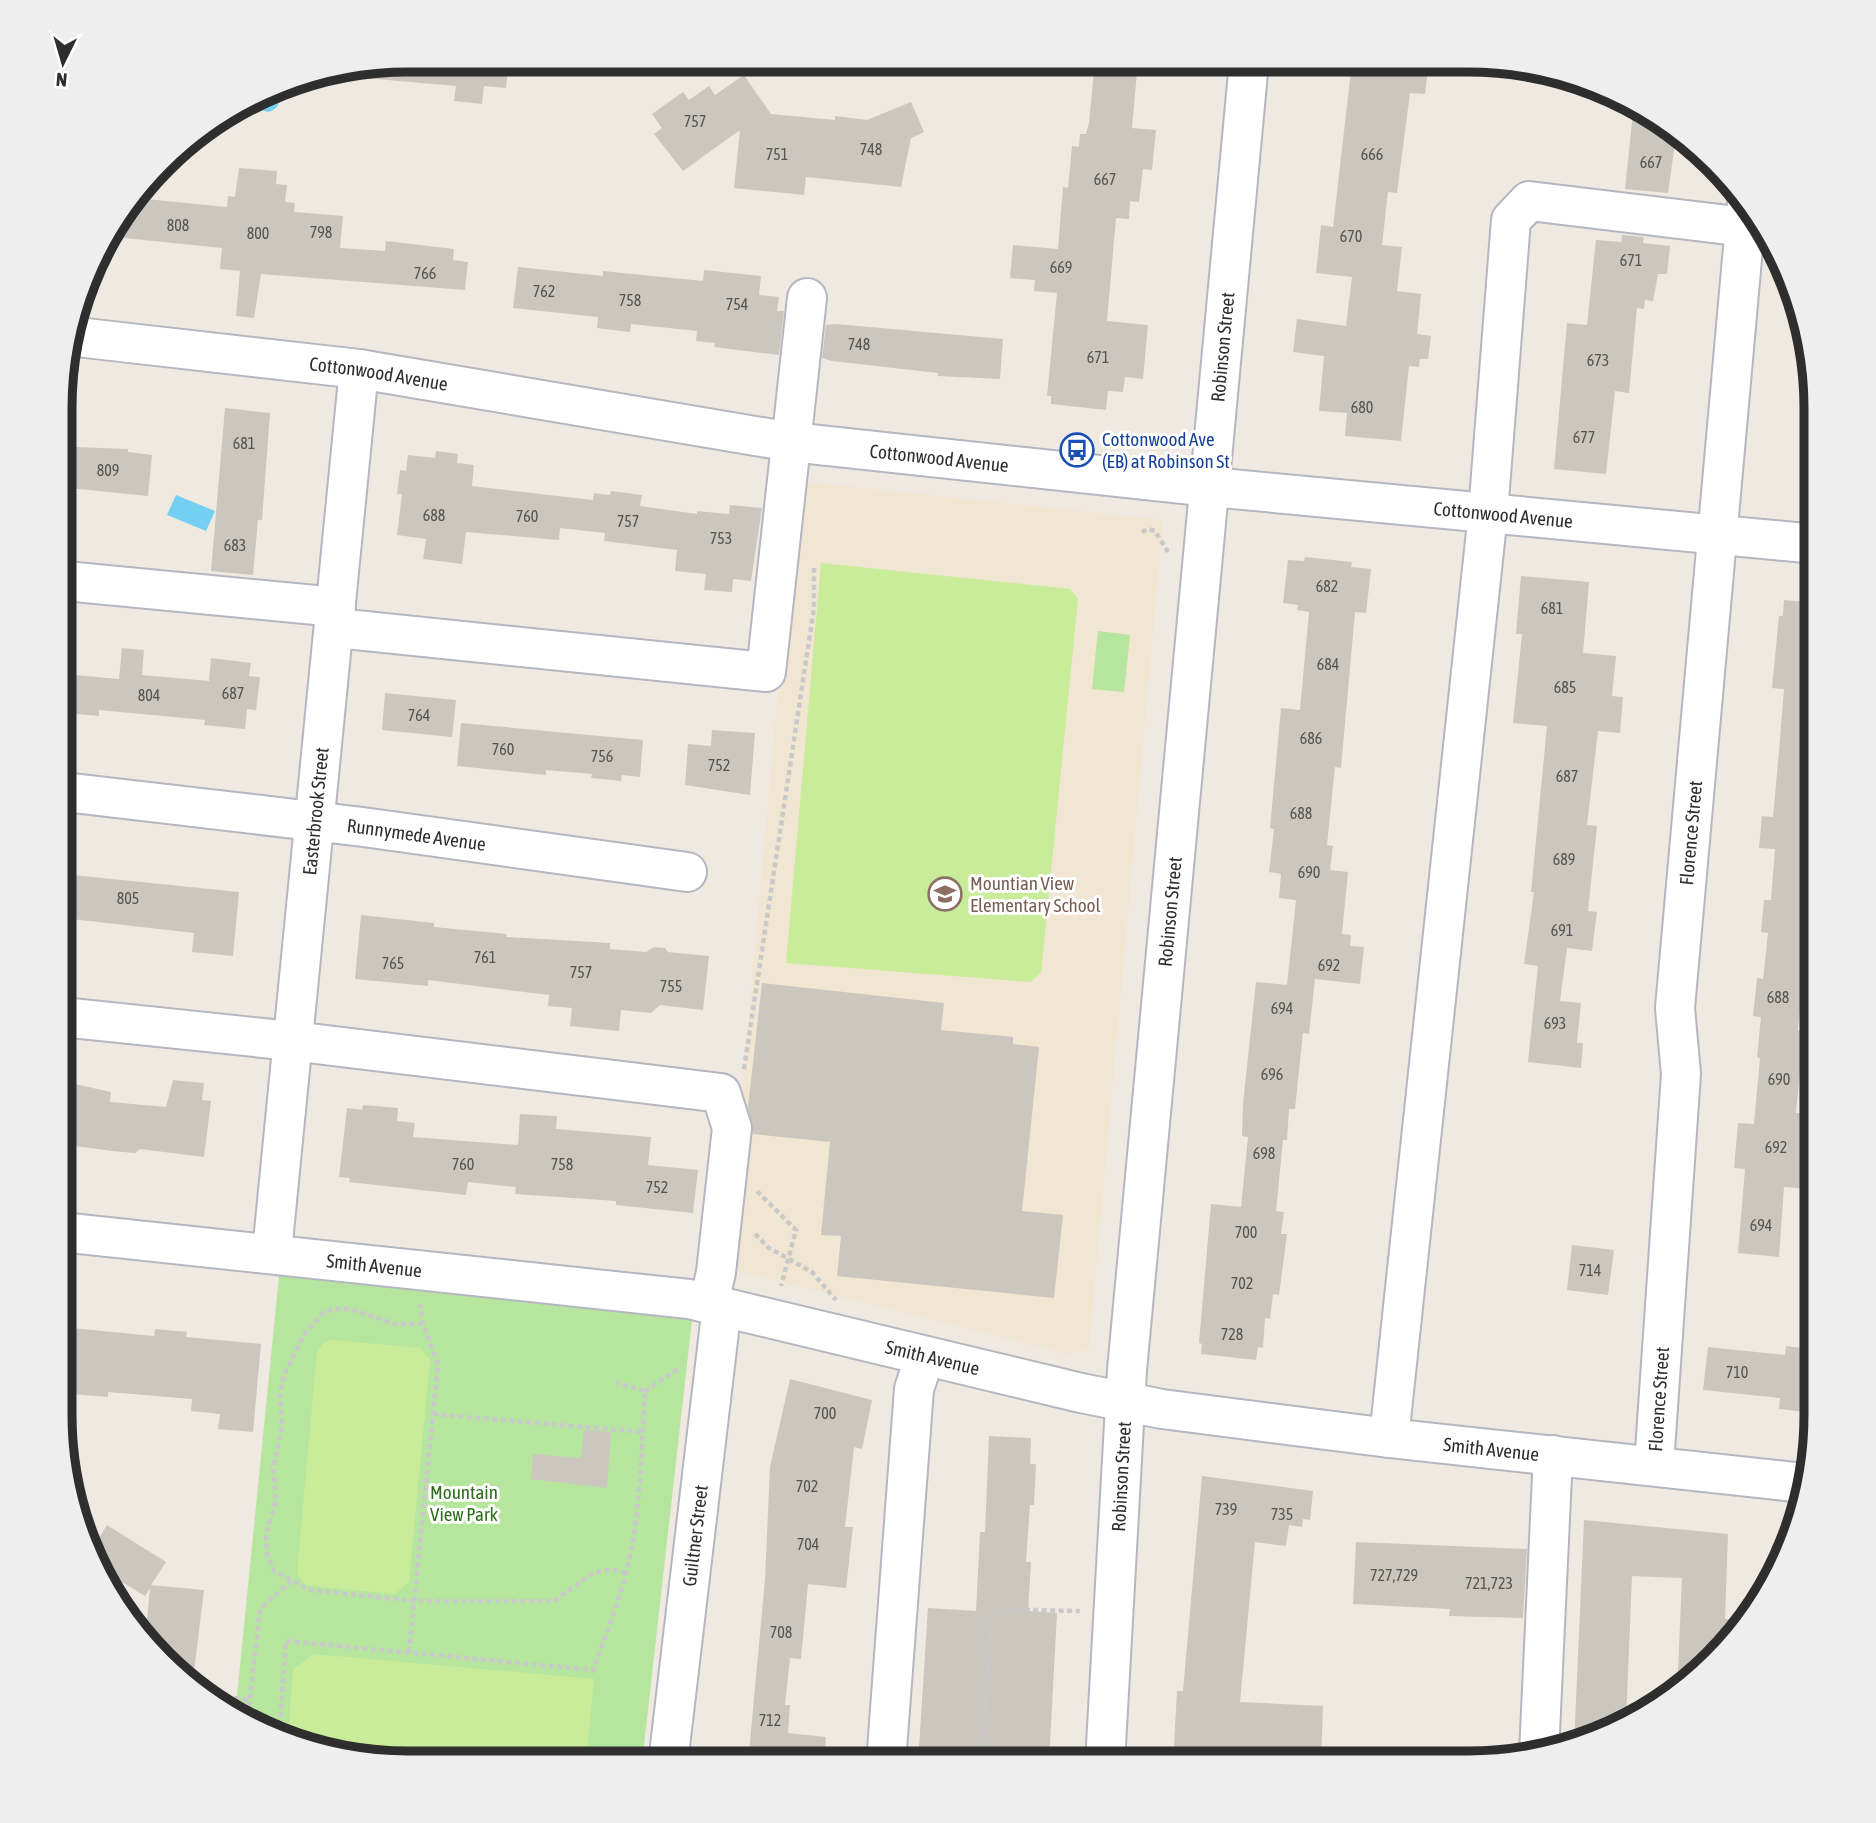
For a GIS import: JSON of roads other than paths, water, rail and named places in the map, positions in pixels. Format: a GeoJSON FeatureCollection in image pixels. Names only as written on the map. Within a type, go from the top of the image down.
{"type":"FeatureCollection","features":[{"type":"Feature","properties":{"kind":"street","name":"Robinson Street"},"geometry":{"type":"LineString","coordinates":[[1106,1751],[1125,1402],[1161,980],[1211,487],[1248,72]]}},
{"type":"Feature","properties":{"kind":"street"},"geometry":{"type":"LineString","coordinates":[[1389,1438],[1488,513],[1511,220],[1529,201],[1743,214]]}},
{"type":"Feature","properties":{"kind":"street","name":"Florence Street"},"geometry":{"type":"LineString","coordinates":[[1654,1465],[1681,1074],[1675,1008],[1746,218]]}},
{"type":"Feature","properties":{"kind":"street"},"geometry":{"type":"LineString","coordinates":[[72,581],[336,618],[765,672],[807,298]]}},
{"type":"Feature","properties":{"kind":"street","name":"Cottonwood Avenue"},"geometry":{"type":"LineString","coordinates":[[79,337],[359,369],[791,442],[1211,487],[1804,543]]}},
{"type":"Feature","properties":{"kind":"street","name":"Easterbrook Street"},"geometry":{"type":"LineString","coordinates":[[272,1252],[359,369]]}},
{"type":"Feature","properties":{"kind":"street","name":"Runnymede Avenue"},"geometry":{"type":"LineString","coordinates":[[72,793],[316,821],[687,872]]}},
{"type":"Feature","properties":{"kind":"street"},"geometry":{"type":"LineString","coordinates":[[72,1018],[292,1041]]}},
{"type":"Feature","properties":{"kind":"street","name":"Guiltner Street"},"geometry":{"type":"LineString","coordinates":[[292,1041],[721,1093],[732,1128],[669,1751]]}},
{"type":"Feature","properties":{"kind":"street","name":"Smith Avenue"},"geometry":{"type":"LineString","coordinates":[[72,1233],[417,1268],[716,1305],[925,1356],[1162,1409],[1389,1438],[1654,1465],[1796,1491]]}},
{"type":"Feature","properties":{"kind":"street"},"geometry":{"type":"LineString","coordinates":[[887,1751],[914,1390],[925,1356]]}},
{"type":"Feature","properties":{"kind":"street"},"geometry":{"type":"LineString","coordinates":[[1539,1744],[1553,1455]]}},
{"type":"Feature","properties":{"kind":"water"},"geometry":{"type":"Polygon","coordinates":[[[279,97],[275,109],[268,112],[256,108],[279,97]]]}},
{"type":"Feature","properties":{"kind":"water"},"geometry":{"type":"Polygon","coordinates":[[[176,495],[215,511],[206,531],[167,515],[176,495]]]}},
{"type":"Feature","properties":{"kind":"place","name":"Cottonwood Ave (EB) at Robinson St"},"geometry":{"type":"Point","coordinates":[1077,450]}},
{"type":"Feature","properties":{"kind":"place","name":"Mountian View Elementary School"},"geometry":{"type":"Point","coordinates":[945,894]}},
{"type":"Feature","properties":{"kind":"park label","name":"Mountain View Park"},"geometry":{"type":"Point","coordinates":[464,1503]}}]}
